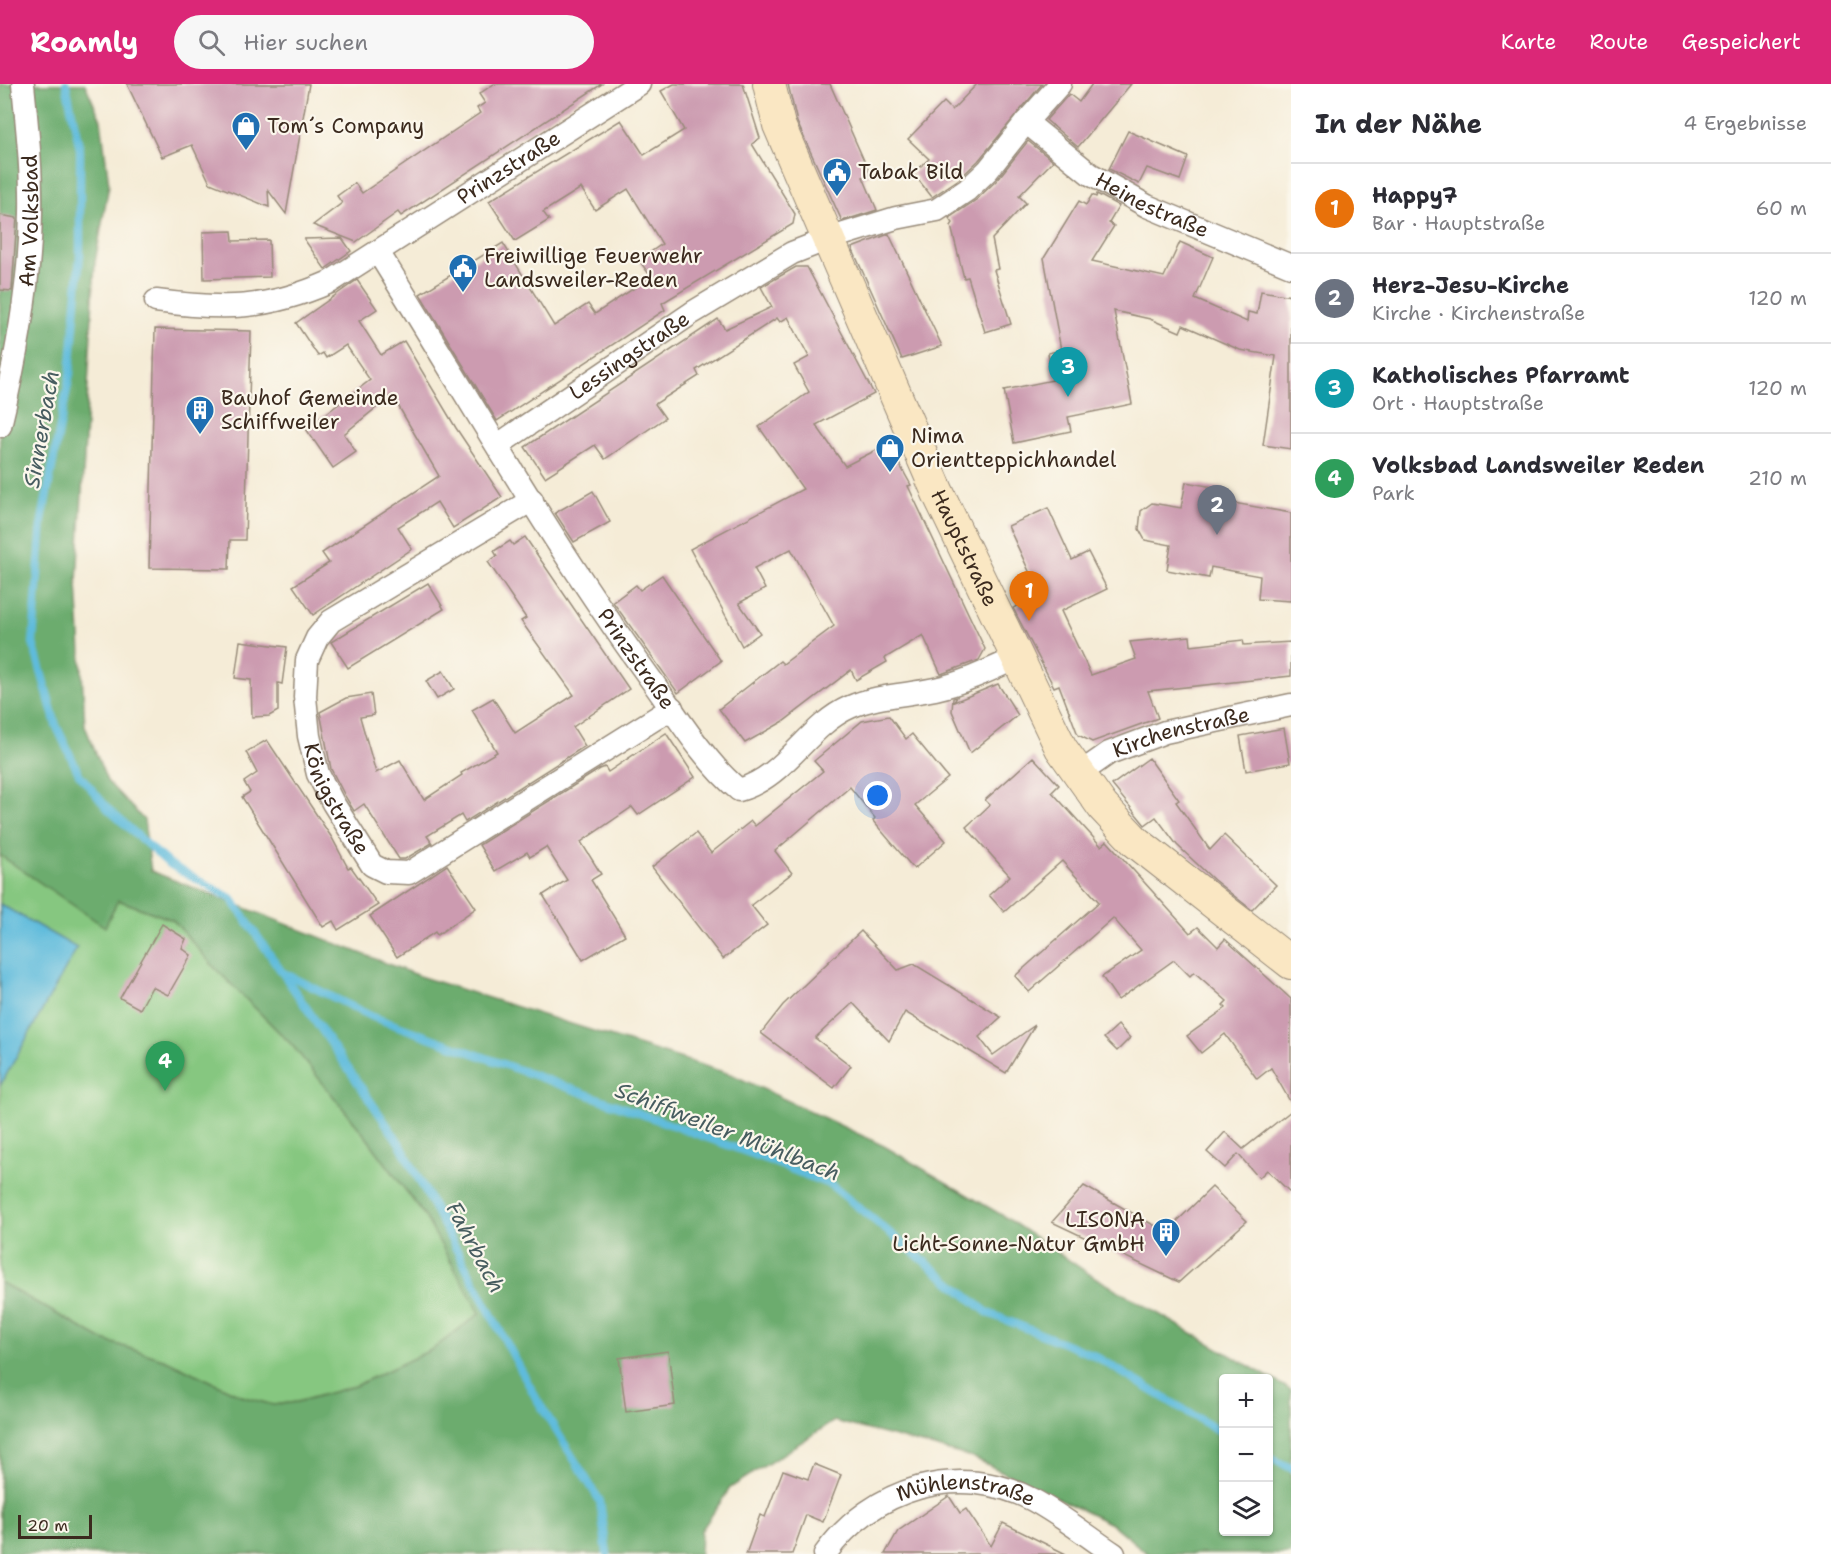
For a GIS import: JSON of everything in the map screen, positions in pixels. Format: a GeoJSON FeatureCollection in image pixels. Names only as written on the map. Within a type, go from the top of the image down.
{"type":"FeatureCollection","features":[{"type":"Feature","properties":{"kind":"street","name":"Am Volksbad"},"geometry":{"type":"LineString","coordinates":[[0,426],[17,356],[27,282],[31,213],[23,84]]}},
{"type":"Feature","properties":{"kind":"street","name":"Prinzstraße"},"geometry":{"type":"LineString","coordinates":[[156,301],[202,307],[253,306],[294,297],[330,282],[639,84]]}},
{"type":"Feature","properties":{"kind":"street","name":"Hauptstraße"},"geometry":{"type":"LineString","coordinates":[[769,84],[779,125],[938,492],[1047,723],[1103,807],[1136,842],[1291,963]]}},
{"type":"Feature","properties":{"kind":"street"},"geometry":{"type":"LineString","coordinates":[[828,239],[896,218],[937,210],[967,190],[988,170],[1060,84]]}},
{"type":"Feature","properties":{"kind":"street","name":"Heinestraße"},"geometry":{"type":"LineString","coordinates":[[1026,122],[1090,174],[1137,201],[1291,266]]}},
{"type":"Feature","properties":{"kind":"street","name":"Lessingstraße"},"geometry":{"type":"LineString","coordinates":[[498,445],[692,313],[792,253],[828,239]]}},
{"type":"Feature","properties":{"kind":"street","name":"Prinzstraße"},"geometry":{"type":"LineString","coordinates":[[378,252],[576,573],[726,780],[739,790],[754,786],[771,776],[831,718],[851,706],[937,689],[1016,658]]}},
{"type":"Feature","properties":{"kind":"street","name":"Königstraße"},"geometry":{"type":"LineString","coordinates":[[532,500],[331,621],[317,638],[307,660],[305,697],[309,736],[318,774],[333,803],[372,864],[386,872],[409,873],[672,708]]}},
{"type":"Feature","properties":{"kind":"street","name":"Kirchenstraße"},"geometry":{"type":"LineString","coordinates":[[1079,774],[1109,753],[1165,732],[1291,705]]}},
{"type":"Feature","properties":{"kind":"street","name":"Mühlenstraße"},"geometry":{"type":"LineString","coordinates":[[825,1554],[841,1532],[878,1504],[902,1492],[931,1484],[977,1482],[1031,1499],[1114,1554]]}},
{"type":"Feature","properties":{"kind":"green space"},"geometry":{"type":"Polygon","coordinates":[[[0,84],[85,84],[101,120],[109,185],[95,262],[77,582],[85,726],[107,781],[144,820],[151,871],[419,976],[733,1075],[884,1146],[1005,1217],[1091,1275],[1263,1374],[1219,1374],[1219,1536],[1273,1536],[1273,1380],[1291,1390],[1291,1554],[1148,1554],[1113,1525],[972,1457],[834,1421],[730,1488],[701,1531],[700,1554],[0,1554],[0,1282],[103,1340],[166,1360],[244,1397],[273,1405],[297,1402],[355,1386],[433,1349],[480,1313],[424,1215],[367,1138],[292,1045],[214,967],[173,920],[118,900],[105,927],[0,855],[0,84]]]}},
{"type":"Feature","properties":{"kind":"green space"},"geometry":{"type":"Polygon","coordinates":[[[0,855],[104,926],[118,900],[173,920],[214,967],[292,1045],[367,1138],[424,1215],[480,1313],[433,1349],[355,1386],[297,1402],[273,1405],[244,1397],[166,1360],[103,1340],[0,1282],[0,855]]]}},
{"type":"Feature","properties":{"kind":"water"},"geometry":{"type":"Polygon","coordinates":[[[0,904],[77,948],[0,1086],[0,904]]]}},
{"type":"Feature","properties":{"kind":"building","name":"Tom´s Company"},"geometry":{"type":"Polygon","coordinates":[[[127,84],[309,84],[286,214],[268,190],[269,207],[210,183],[192,145],[162,157],[127,84]]]}},
{"type":"Feature","properties":{"kind":"building"},"geometry":{"type":"Polygon","coordinates":[[[494,84],[602,84],[401,216],[398,212],[356,242],[313,225],[342,203],[337,196],[355,183],[362,193],[480,113],[477,108],[485,103],[479,94],[494,84]]]}},
{"type":"Feature","properties":{"kind":"building"},"geometry":{"type":"Polygon","coordinates":[[[674,84],[743,84],[760,138],[752,144],[795,214],[793,224],[662,303],[665,310],[497,421],[420,294],[503,243],[554,326],[588,304],[595,314],[651,277],[639,260],[662,244],[628,189],[595,210],[581,188],[543,212],[549,220],[515,241],[489,201],[621,120],[644,155],[684,130],[661,91],[674,84]]]}},
{"type":"Feature","properties":{"kind":"building"},"geometry":{"type":"Polygon","coordinates":[[[788,84],[830,84],[870,174],[863,177],[877,210],[842,221],[797,122],[788,84]]]}},
{"type":"Feature","properties":{"kind":"building"},"geometry":{"type":"Polygon","coordinates":[[[977,84],[1042,84],[978,161],[959,179],[932,197],[913,173],[929,159],[908,139],[944,102],[952,110],[977,84]]]}},
{"type":"Feature","properties":{"kind":"building"},"geometry":{"type":"Polygon","coordinates":[[[1092,84],[1131,84],[1078,147],[1046,120],[1069,94],[1079,102],[1092,84]]]}},
{"type":"Feature","properties":{"kind":"building"},"geometry":{"type":"Polygon","coordinates":[[[1128,131],[1188,157],[1180,180],[1147,168],[1139,184],[1109,169],[1128,131]]]}},
{"type":"Feature","properties":{"kind":"building"},"geometry":{"type":"Polygon","coordinates":[[[1028,141],[1053,161],[1019,196],[1026,203],[992,239],[998,269],[994,270],[1011,324],[985,332],[968,277],[964,278],[951,226],[953,223],[949,218],[976,200],[997,180],[1028,141]]]}},
{"type":"Feature","properties":{"kind":"building"},"geometry":{"type":"Polygon","coordinates":[[[1097,194],[1119,206],[1109,223],[1114,226],[1092,261],[1164,277],[1180,242],[1213,257],[1195,299],[1247,322],[1248,312],[1257,314],[1261,291],[1291,296],[1291,449],[1263,445],[1276,356],[1240,350],[1183,325],[1180,332],[1150,319],[1114,311],[1132,404],[1068,417],[1071,431],[1014,443],[1004,390],[1053,380],[1048,353],[1061,350],[1044,258],[1079,201],[1086,205],[1092,195],[1096,197],[1097,194]]]}},
{"type":"Feature","properties":{"kind":"building"},"geometry":{"type":"Polygon","coordinates":[[[0,215],[17,218],[12,291],[0,290],[0,215]]]}},
{"type":"Feature","properties":{"kind":"building"},"geometry":{"type":"Polygon","coordinates":[[[232,231],[233,241],[269,240],[270,277],[204,279],[203,232],[232,231]]]}},
{"type":"Feature","properties":{"kind":"building"},"geometry":{"type":"Polygon","coordinates":[[[889,234],[942,346],[902,359],[852,248],[889,234]]]}},
{"type":"Feature","properties":{"kind":"building"},"geometry":{"type":"Polygon","coordinates":[[[342,238],[351,251],[325,269],[304,239],[342,238]]]}},
{"type":"Feature","properties":{"kind":"building"},"geometry":{"type":"Polygon","coordinates":[[[796,267],[807,267],[874,394],[816,425],[845,466],[888,444],[911,485],[908,486],[985,649],[979,660],[941,674],[923,635],[885,658],[887,662],[856,680],[851,670],[784,721],[745,743],[719,709],[780,661],[783,664],[834,626],[791,549],[754,568],[765,589],[739,603],[760,633],[742,646],[690,549],[803,489],[759,427],[809,392],[794,365],[809,357],[788,317],[780,322],[777,318],[696,370],[699,376],[655,404],[665,418],[605,459],[595,445],[545,477],[525,447],[718,319],[725,329],[772,307],[761,287],[796,267]]]}},
{"type":"Feature","properties":{"kind":"building"},"geometry":{"type":"Polygon","coordinates":[[[357,280],[377,309],[359,321],[381,355],[404,341],[456,428],[502,497],[453,528],[437,502],[398,527],[412,549],[313,615],[293,586],[329,563],[322,553],[439,476],[392,395],[344,434],[356,452],[333,468],[306,429],[370,380],[346,345],[326,358],[323,353],[318,356],[296,323],[357,280]]]}},
{"type":"Feature","properties":{"kind":"building","name":"Bauhof Gemeinde Schiffweiler"},"geometry":{"type":"Polygon","coordinates":[[[155,329],[251,331],[245,540],[230,540],[229,569],[149,568],[155,329]]]}},
{"type":"Feature","properties":{"kind":"building"},"geometry":{"type":"Polygon","coordinates":[[[1186,482],[1224,489],[1222,501],[1291,513],[1291,601],[1258,599],[1260,576],[1211,567],[1209,578],[1167,570],[1171,545],[1145,540],[1139,529],[1141,511],[1152,503],[1181,508],[1186,482]]]}},
{"type":"Feature","properties":{"kind":"building"},"geometry":{"type":"Polygon","coordinates":[[[593,491],[610,522],[574,542],[555,513],[593,491]]]}},
{"type":"Feature","properties":{"kind":"building"},"geometry":{"type":"Polygon","coordinates":[[[1048,508],[1072,560],[1088,552],[1107,589],[1061,611],[1091,675],[1136,659],[1130,642],[1190,636],[1191,646],[1243,640],[1244,645],[1291,642],[1291,676],[1148,691],[1158,718],[1092,742],[1078,735],[1059,685],[1054,687],[1013,608],[1040,595],[1008,526],[1048,508]]]}},
{"type":"Feature","properties":{"kind":"building"},"geometry":{"type":"Polygon","coordinates":[[[525,537],[629,689],[573,727],[585,746],[465,822],[461,815],[427,836],[432,843],[405,859],[399,859],[364,804],[354,811],[345,796],[331,769],[320,712],[346,698],[371,694],[374,715],[360,717],[376,773],[400,760],[424,800],[462,775],[461,773],[497,752],[472,710],[493,698],[515,733],[574,695],[521,621],[526,618],[488,562],[497,556],[494,551],[510,541],[513,545],[525,537]]]}},
{"type":"Feature","properties":{"kind":"building"},"geometry":{"type":"Polygon","coordinates":[[[662,575],[721,661],[678,693],[613,602],[636,585],[640,590],[662,575]]]}},
{"type":"Feature","properties":{"kind":"building"},"geometry":{"type":"Polygon","coordinates":[[[428,583],[444,609],[348,668],[331,642],[428,583]]]}},
{"type":"Feature","properties":{"kind":"building"},"geometry":{"type":"Polygon","coordinates":[[[240,641],[287,647],[282,684],[278,683],[278,711],[269,716],[252,717],[251,680],[235,678],[240,641]]]}},
{"type":"Feature","properties":{"kind":"building"},"geometry":{"type":"Polygon","coordinates":[[[443,671],[454,689],[437,699],[426,681],[443,671]]]}},
{"type":"Feature","properties":{"kind":"building"},"geometry":{"type":"Polygon","coordinates":[[[998,684],[1018,715],[970,753],[952,711],[953,698],[957,697],[954,702],[998,684]]]}},
{"type":"Feature","properties":{"kind":"building"},"geometry":{"type":"Polygon","coordinates":[[[889,716],[906,739],[912,734],[948,778],[915,805],[946,841],[914,869],[873,821],[875,818],[850,787],[775,851],[792,873],[751,905],[767,925],[723,959],[652,867],[696,833],[711,853],[751,821],[755,826],[823,771],[814,761],[862,721],[889,716]]]}},
{"type":"Feature","properties":{"kind":"building"},"geometry":{"type":"Polygon","coordinates":[[[1284,728],[1290,763],[1246,771],[1240,736],[1284,728]]]}},
{"type":"Feature","properties":{"kind":"building"},"geometry":{"type":"Polygon","coordinates":[[[666,733],[695,777],[638,815],[632,807],[581,842],[601,874],[591,880],[625,935],[583,960],[543,895],[567,880],[546,847],[530,857],[527,852],[495,871],[479,845],[600,769],[605,767],[608,772],[666,733]]]}},
{"type":"Feature","properties":{"kind":"building"},"geometry":{"type":"Polygon","coordinates":[[[267,740],[332,838],[348,868],[351,867],[378,905],[338,930],[333,921],[323,927],[242,797],[250,792],[244,782],[257,773],[246,752],[267,740]]]}},
{"type":"Feature","properties":{"kind":"building"},"geometry":{"type":"Polygon","coordinates":[[[1033,757],[1059,785],[1052,792],[1101,846],[1107,841],[1190,933],[1198,927],[1218,947],[1225,939],[1291,999],[1291,1103],[1271,1068],[1257,1079],[1225,1034],[1201,1053],[1187,1036],[1226,1008],[1223,1005],[1227,1001],[1194,972],[1190,976],[1174,960],[1118,1000],[1102,977],[1141,950],[1113,918],[1029,992],[1015,976],[1099,902],[1062,861],[1004,912],[989,895],[1010,876],[966,827],[990,805],[985,800],[1033,757]]]}},
{"type":"Feature","properties":{"kind":"building"},"geometry":{"type":"Polygon","coordinates":[[[1149,758],[1179,800],[1176,802],[1210,850],[1224,835],[1276,885],[1252,910],[1214,880],[1177,845],[1156,817],[1145,825],[1112,785],[1149,758]]]}},
{"type":"Feature","properties":{"kind":"building"},"geometry":{"type":"Polygon","coordinates":[[[447,865],[476,908],[437,935],[435,932],[397,957],[370,916],[447,865]]]}},
{"type":"Feature","properties":{"kind":"building"},"geometry":{"type":"Polygon","coordinates":[[[162,924],[186,939],[182,948],[191,955],[168,995],[152,987],[140,1009],[120,998],[162,924]]]}},
{"type":"Feature","properties":{"kind":"building"},"geometry":{"type":"Polygon","coordinates":[[[861,931],[898,970],[914,964],[1001,1017],[979,1037],[993,1055],[1035,1025],[1006,1073],[905,1012],[889,1041],[853,1003],[815,1038],[851,1066],[834,1088],[761,1033],[783,1005],[861,931]]]}},
{"type":"Feature","properties":{"kind":"building"},"geometry":{"type":"Polygon","coordinates":[[[1118,1025],[1130,1038],[1117,1051],[1104,1038],[1118,1025]]]}},
{"type":"Feature","properties":{"kind":"building"},"geometry":{"type":"Polygon","coordinates":[[[1291,1111],[1291,1193],[1267,1170],[1259,1178],[1238,1154],[1225,1168],[1207,1152],[1225,1132],[1243,1149],[1291,1111]]]}},
{"type":"Feature","properties":{"kind":"building","name":"LISONA Licht-Sonne-Natur GmbH"},"geometry":{"type":"Polygon","coordinates":[[[1084,1186],[1166,1232],[1212,1187],[1247,1221],[1179,1282],[1052,1222],[1084,1186]]]}},
{"type":"Feature","properties":{"kind":"building"},"geometry":{"type":"Polygon","coordinates":[[[668,1351],[675,1405],[626,1412],[619,1358],[668,1351]]]}},
{"type":"Feature","properties":{"kind":"building"},"geometry":{"type":"Polygon","coordinates":[[[814,1464],[841,1475],[823,1522],[806,1515],[792,1554],[746,1554],[760,1515],[765,1517],[783,1470],[808,1479],[814,1464]]]}},
{"type":"Feature","properties":{"kind":"building"},"geometry":{"type":"Polygon","coordinates":[[[949,1496],[960,1513],[966,1509],[991,1546],[1003,1523],[1066,1554],[885,1554],[898,1531],[949,1496]]]}},
{"type":"Feature","properties":{"kind":"waterway","name":"Sinnerbach"},"geometry":{"type":"LineString","coordinates":[[66,84],[80,150],[80,255],[70,374],[42,520],[33,643],[56,725],[79,774],[108,809],[169,864],[231,898],[400,1144],[536,1398],[600,1501],[607,1554]]}},
{"type":"Feature","properties":{"kind":"waterway","name":"Schiffweiler Mühlbach"},"geometry":{"type":"LineString","coordinates":[[282,972],[373,1017],[755,1155],[831,1185],[988,1313],[1093,1355],[1219,1431]]}},
{"type":"Feature","properties":{"kind":"waterway","name":"Schiffweiler Mühlbach"},"geometry":{"type":"LineString","coordinates":[[1273,1459],[1291,1468]]}},
{"type":"Feature","properties":{"kind":"place","name":"Tom´s Company"},"geometry":{"type":"Point","coordinates":[246,152]}},
{"type":"Feature","properties":{"kind":"place","name":"Tabak Bild"},"geometry":{"type":"Point","coordinates":[837,198]}},
{"type":"Feature","properties":{"kind":"place","name":"Freiwillige Feuerwehr Landsweiler-Reden"},"geometry":{"type":"Point","coordinates":[463,294]}},
{"type":"Feature","properties":{"kind":"place","name":"Katholisches Pfarramt"},"geometry":{"type":"Point","coordinates":[1068,397]}},
{"type":"Feature","properties":{"kind":"place","name":"Bauhof Gemeinde Schiffweiler"},"geometry":{"type":"Point","coordinates":[200,436]}},
{"type":"Feature","properties":{"kind":"place","name":"Nima Orientteppichhandel"},"geometry":{"type":"Point","coordinates":[890,474]}},
{"type":"Feature","properties":{"kind":"place","name":"Herz-Jesu-Kirche"},"geometry":{"type":"Point","coordinates":[1217,535]}},
{"type":"Feature","properties":{"kind":"place","name":"Happy7"},"geometry":{"type":"Point","coordinates":[1029,621]}},
{"type":"Feature","properties":{"kind":"place","name":"Volksbad Landsweiler Reden"},"geometry":{"type":"Point","coordinates":[165,1091]}},
{"type":"Feature","properties":{"kind":"place","name":"LISONA Licht-Sonne-Natur GmbH"},"geometry":{"type":"Point","coordinates":[1166,1258]}},
{"type":"Feature","properties":{"kind":"water label","name":"Fahrbach"},"geometry":{"type":"Point","coordinates":[476,1247]}}]}
